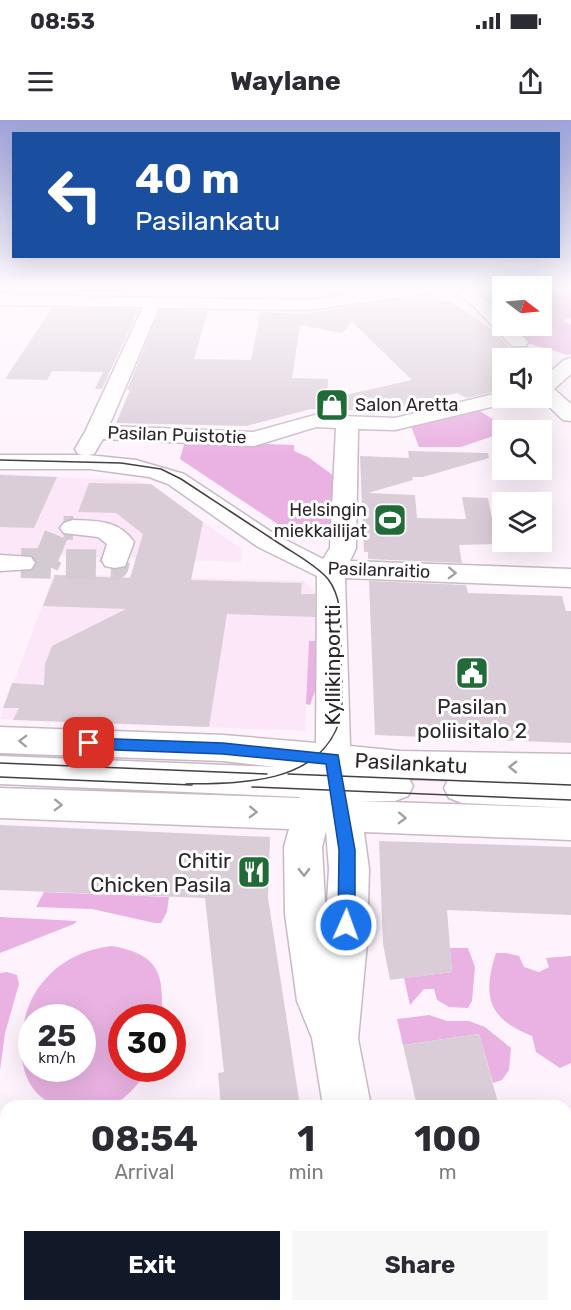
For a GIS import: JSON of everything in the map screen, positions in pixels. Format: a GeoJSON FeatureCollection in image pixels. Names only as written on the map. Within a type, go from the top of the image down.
{"type":"FeatureCollection","features":[{"type":"Feature","properties":{"kind":"street"},"geometry":{"type":"LineString","coordinates":[[79,464],[96,432],[135,345]]}},
{"type":"Feature","properties":{"kind":"street"},"geometry":{"type":"LineString","coordinates":[[552,380],[571,364]]}},
{"type":"Feature","properties":{"kind":"street"},"geometry":{"type":"LineString","coordinates":[[552,398],[571,415]]}},
{"type":"Feature","properties":{"kind":"street","name":"Pasilan Puistotie"},"geometry":{"type":"LineString","coordinates":[[96,432],[254,438],[315,421],[395,424],[492,401]]}},
{"type":"Feature","properties":{"kind":"street"},"geometry":{"type":"LineString","coordinates":[[331,570],[344,548],[347,422]]}},
{"type":"Feature","properties":{"kind":"street","name":"Pasilanraitio"},"geometry":{"type":"LineString","coordinates":[[0,462],[138,466],[163,473],[176,479],[293,557],[319,568],[571,578]]}},
{"type":"Feature","properties":{"kind":"street"},"geometry":{"type":"LineString","coordinates":[[73,528],[104,529],[121,542],[115,560]]}},
{"type":"Feature","properties":{"kind":"street","name":"Kyllikinportti"},"geometry":{"type":"LineString","coordinates":[[331,570],[330,791],[303,847],[305,914],[319,1001],[335,1039],[346,1100]]}},
{"type":"Feature","properties":{"kind":"street","name":"Pasilankatu"},"geometry":{"type":"LineString","coordinates":[[0,740],[223,748],[330,791],[400,765],[571,768]]}},
{"type":"Feature","properties":{"kind":"street","name":"Pasilankatu"},"geometry":{"type":"LineString","coordinates":[[0,770],[330,791],[571,824]]}},
{"type":"Feature","properties":{"kind":"street","name":"Pasilankatu"},"geometry":{"type":"LineString","coordinates":[[0,803],[330,791],[571,793]]}},
{"type":"Feature","properties":{"kind":"shaded area"},"geometry":{"type":"Polygon","coordinates":[[[533,345],[571,345],[571,354],[567,355],[552,350],[552,348],[533,345]]]}},
{"type":"Feature","properties":{"kind":"shaded area"},"geometry":{"type":"Polygon","coordinates":[[[477,409],[494,420],[492,436],[461,447],[419,447],[411,426],[477,409]]]}},
{"type":"Feature","properties":{"kind":"shaded area"},"geometry":{"type":"Polygon","coordinates":[[[185,441],[294,445],[294,451],[308,457],[338,479],[337,537],[306,537],[291,533],[180,459],[185,441]]]}},
{"type":"Feature","properties":{"kind":"shaded area"},"geometry":{"type":"Polygon","coordinates":[[[0,474],[138,481],[152,487],[242,549],[241,562],[0,554],[0,474]]]}},
{"type":"Feature","properties":{"kind":"shaded area"},"geometry":{"type":"Polygon","coordinates":[[[54,574],[304,581],[316,594],[319,641],[309,641],[305,731],[0,719],[54,574]]]}},
{"type":"Feature","properties":{"kind":"shaded area"},"geometry":{"type":"Polygon","coordinates":[[[309,641],[319,641],[318,683],[310,705],[306,704],[309,641]]]}},
{"type":"Feature","properties":{"kind":"shaded area"},"geometry":{"type":"Polygon","coordinates":[[[44,892],[169,897],[167,912],[161,923],[155,923],[92,909],[36,907],[44,892]]]}},
{"type":"Feature","properties":{"kind":"shaded area"},"geometry":{"type":"Polygon","coordinates":[[[0,917],[77,921],[0,953],[0,917]]]}},
{"type":"Feature","properties":{"kind":"shaded area"},"geometry":{"type":"Polygon","coordinates":[[[112,946],[140,954],[155,968],[162,988],[162,1004],[108,1004],[108,1082],[139,1082],[120,1100],[47,1100],[41,1097],[29,1082],[96,1082],[96,1004],[30,1004],[49,975],[65,962],[82,953],[112,946]]]}},
{"type":"Feature","properties":{"kind":"shaded area"},"geometry":{"type":"Polygon","coordinates":[[[450,948],[468,948],[475,967],[472,1001],[468,1008],[449,1007],[437,1000],[434,989],[424,989],[410,1005],[404,978],[452,972],[450,948]]]}},
{"type":"Feature","properties":{"kind":"shaded area"},"geometry":{"type":"Polygon","coordinates":[[[496,953],[519,956],[524,967],[539,972],[549,967],[546,958],[571,956],[571,1063],[560,1068],[536,1052],[532,1036],[506,1022],[498,1014],[492,1004],[490,994],[496,953]]]}},
{"type":"Feature","properties":{"kind":"shaded area"},"geometry":{"type":"Polygon","coordinates":[[[7,972],[17,975],[19,984],[5,1033],[0,1070],[0,973],[7,972]]]}},
{"type":"Feature","properties":{"kind":"shaded area"},"geometry":{"type":"Polygon","coordinates":[[[429,1015],[447,1021],[469,1021],[485,1027],[511,1048],[509,1070],[502,1080],[493,1083],[479,1034],[403,1045],[397,1019],[429,1015]]]}},
{"type":"Feature","properties":{"kind":"building"},"geometry":{"type":"Polygon","coordinates":[[[28,345],[123,345],[102,389],[95,389],[103,372],[52,371],[47,380],[5,379],[28,345]]]}},
{"type":"Feature","properties":{"kind":"building"},"geometry":{"type":"Polygon","coordinates":[[[146,345],[198,345],[194,359],[251,360],[254,345],[297,345],[292,378],[328,379],[327,399],[412,380],[375,345],[507,345],[510,348],[492,348],[492,392],[467,398],[457,393],[382,411],[311,409],[246,426],[116,423],[146,345]]]}},
{"type":"Feature","properties":{"kind":"building"},"geometry":{"type":"Polygon","coordinates":[[[408,451],[488,453],[489,458],[423,477],[412,477],[413,480],[368,493],[415,495],[417,518],[466,519],[462,497],[488,498],[492,518],[492,544],[459,545],[462,563],[368,559],[368,552],[364,552],[360,456],[409,458],[408,451]]]}},
{"type":"Feature","properties":{"kind":"building"},"geometry":{"type":"Polygon","coordinates":[[[0,475],[57,477],[34,528],[0,527],[0,475]]]}},
{"type":"Feature","properties":{"kind":"building"},"geometry":{"type":"Polygon","coordinates":[[[89,483],[151,484],[203,522],[191,580],[302,583],[301,594],[315,594],[315,617],[227,614],[209,727],[13,720],[19,708],[3,708],[12,683],[44,685],[45,664],[52,646],[126,609],[43,606],[55,575],[130,578],[143,534],[116,513],[78,512],[89,483]]]}},
{"type":"Feature","properties":{"kind":"building","name":"Pasilan poliisitalo 2"},"geometry":{"type":"Polygon","coordinates":[[[369,581],[466,585],[468,593],[562,596],[566,611],[571,611],[571,743],[375,735],[369,581]]]}},
{"type":"Feature","properties":{"kind":"building"},"geometry":{"type":"Polygon","coordinates":[[[0,825],[270,837],[268,898],[299,1100],[220,1100],[218,1073],[224,1072],[205,898],[0,890],[0,825]]]}},
{"type":"Feature","properties":{"kind":"building"},"geometry":{"type":"Polygon","coordinates":[[[379,841],[571,847],[571,915],[447,910],[452,972],[390,980],[383,944],[379,841]]]}},
{"type":"Feature","properties":{"kind":"building"},"geometry":{"type":"Polygon","coordinates":[[[479,1034],[497,1100],[416,1100],[403,1045],[479,1034]]]}},
{"type":"Feature","properties":{"kind":"tunnel"},"geometry":{"type":"LineString","coordinates":[[47,557],[59,528],[73,528]]}},
{"type":"Feature","properties":{"kind":"tunnel"},"geometry":{"type":"LineString","coordinates":[[44,564],[48,556]]}},
{"type":"Feature","properties":{"kind":"tunnel"},"geometry":{"type":"LineString","coordinates":[[44,564],[114,565],[115,560]]}},
{"type":"Feature","properties":{"kind":"tunnel"},"geometry":{"type":"LineString","coordinates":[[21,563],[44,564]]}},
{"type":"Feature","properties":{"kind":"tram line"},"geometry":{"type":"LineString","coordinates":[[0,460],[121,463],[161,469],[181,479],[305,560],[323,574],[333,587],[340,614],[342,702],[336,730],[324,748],[309,762],[271,777],[227,783],[186,784]]}},
{"type":"Feature","properties":{"kind":"tram line"},"geometry":{"type":"LineString","coordinates":[[0,763],[267,774]]}},
{"type":"Feature","properties":{"kind":"tram line"},"geometry":{"type":"LineString","coordinates":[[288,774],[571,785]]}},
{"type":"Feature","properties":{"kind":"tram line"},"geometry":{"type":"LineString","coordinates":[[0,777],[192,785]]}},
{"type":"Feature","properties":{"kind":"tram line"},"geometry":{"type":"LineString","coordinates":[[252,787],[571,800]]}},
{"type":"Feature","properties":{"kind":"place","name":"Salon Aretta"},"geometry":{"type":"Point","coordinates":[332,405]}},
{"type":"Feature","properties":{"kind":"place","name":"Helsingin miekkailijat"},"geometry":{"type":"Point","coordinates":[390,520]}},
{"type":"Feature","properties":{"kind":"place","name":"Pasilan poliisitalo 2"},"geometry":{"type":"Point","coordinates":[472,673]}},
{"type":"Feature","properties":{"kind":"place","name":"Chitir Chicken Pasila"},"geometry":{"type":"Point","coordinates":[254,872]}},
{"type":"Feature","properties":{"kind":"route"},"geometry":{"type":"LineString","coordinates":[[89,743],[223,748],[333,759],[344,816],[349,869],[346,925]]}}]}
